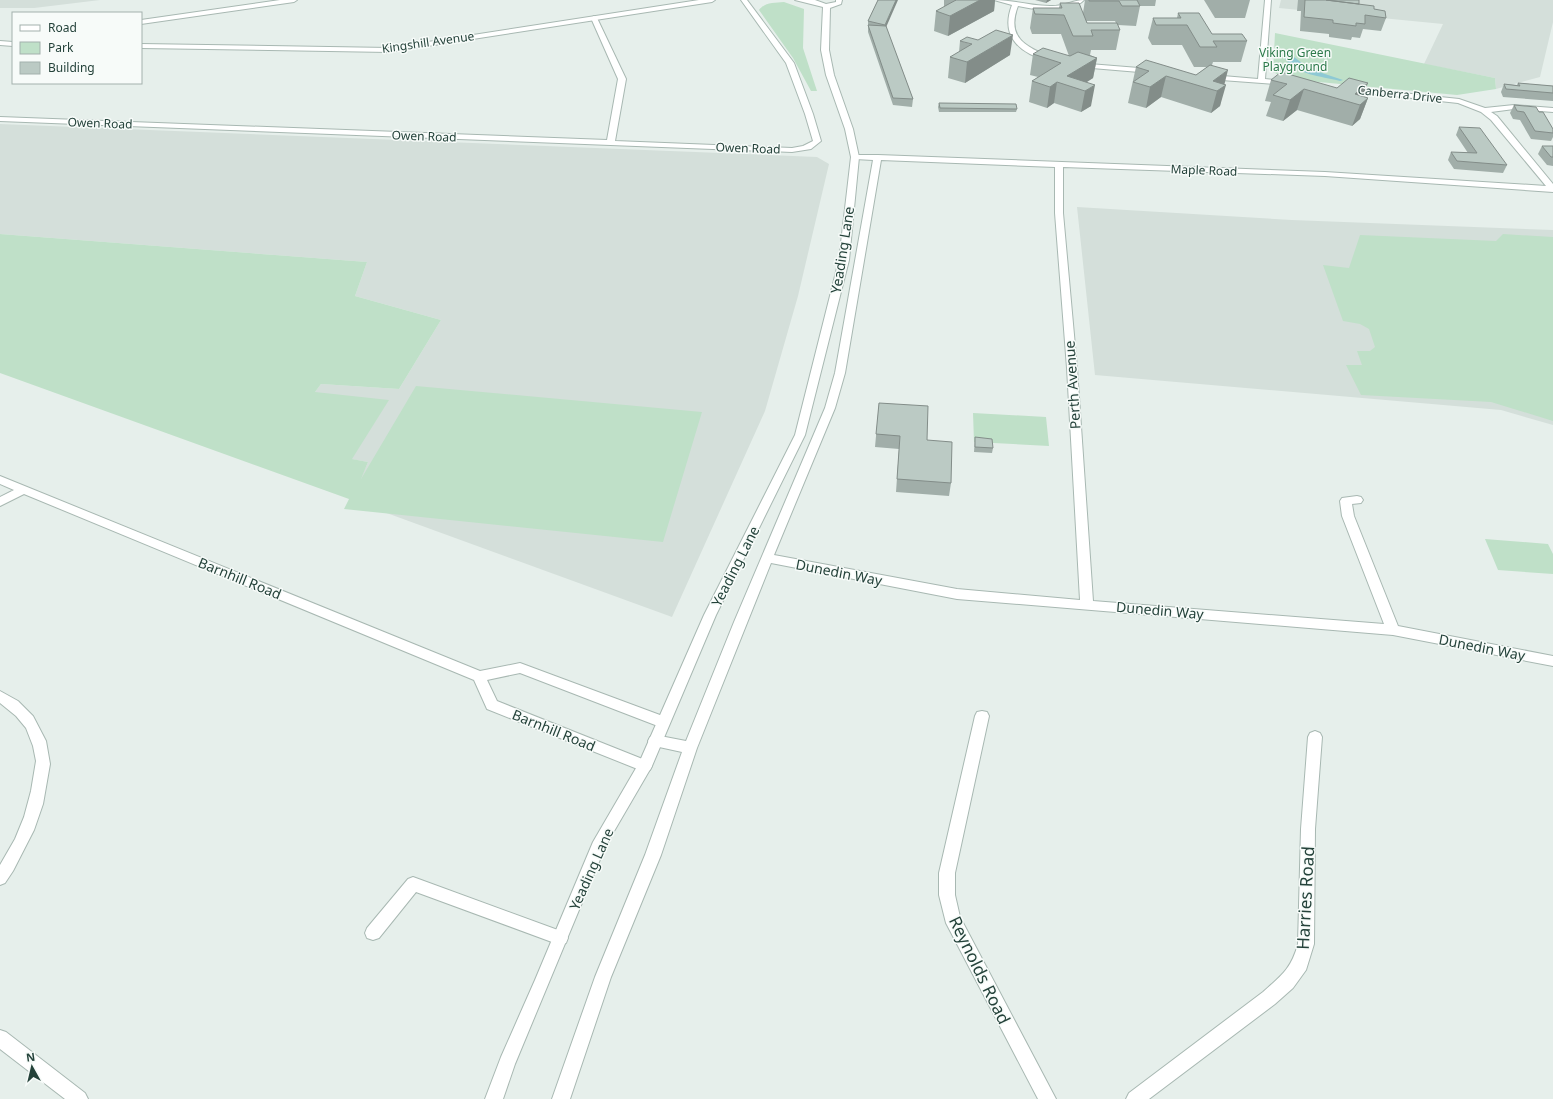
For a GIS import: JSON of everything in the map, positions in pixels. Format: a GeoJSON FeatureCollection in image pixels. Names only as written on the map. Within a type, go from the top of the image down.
{"type":"FeatureCollection","features":[{"type":"Feature","properties":{"kind":"street"},"geometry":{"type":"LineString","coordinates":[[142,22],[294,0]]}},
{"type":"Feature","properties":{"kind":"street","name":"Kingshill Avenue"},"geometry":{"type":"LineString","coordinates":[[142,46],[389,50],[712,0]]}},
{"type":"Feature","properties":{"kind":"street","name":"Owen Road"},"geometry":{"type":"LineString","coordinates":[[0,119],[611,143],[805,149],[813,146],[817,141],[809,114],[790,63],[744,0]]}},
{"type":"Feature","properties":{"kind":"street"},"geometry":{"type":"LineString","coordinates":[[798,0],[814,1],[818,5],[826,6],[837,4],[839,3],[839,0]]}},
{"type":"Feature","properties":{"kind":"street"},"geometry":{"type":"LineString","coordinates":[[997,0],[1044,8],[1066,8],[1081,0]]}},
{"type":"Feature","properties":{"kind":"street"},"geometry":{"type":"LineString","coordinates":[[1261,81],[1268,0]]}},
{"type":"Feature","properties":{"kind":"street"},"geometry":{"type":"LineString","coordinates":[[1016,3],[1011,15],[1012,29],[1015,39],[1022,47],[1033,54],[1055,61]]}},
{"type":"Feature","properties":{"kind":"street","name":"Yeading Lane"},"geometry":{"type":"LineString","coordinates":[[494,1099],[507,1063],[600,842],[645,766],[710,615],[800,435],[843,266],[855,157],[850,129],[829,69],[825,50],[826,6]]}},
{"type":"Feature","properties":{"kind":"street"},"geometry":{"type":"LineString","coordinates":[[594,18],[622,79],[611,143]]}},
{"type":"Feature","properties":{"kind":"street"},"geometry":{"type":"LineString","coordinates":[[0,43],[12,44]]}},
{"type":"Feature","properties":{"kind":"street"},"geometry":{"type":"LineString","coordinates":[[1075,64],[1162,72]]}},
{"type":"Feature","properties":{"kind":"street"},"geometry":{"type":"LineString","coordinates":[[1200,76],[1292,84]]}},
{"type":"Feature","properties":{"kind":"street","name":"Canberra Drive"},"geometry":{"type":"LineString","coordinates":[[1339,88],[1453,100],[1484,110],[1494,118],[1553,189]]}},
{"type":"Feature","properties":{"kind":"street"},"geometry":{"type":"LineString","coordinates":[[1484,110],[1514,107],[1553,110]]}},
{"type":"Feature","properties":{"kind":"street","name":"Maple Road"},"geometry":{"type":"LineString","coordinates":[[855,157],[1325,174],[1553,189]]}},
{"type":"Feature","properties":{"kind":"street"},"geometry":{"type":"LineString","coordinates":[[561,1099],[603,976],[653,855],[690,748],[740,622],[830,408],[836,387],[878,157]]}},
{"type":"Feature","properties":{"kind":"street","name":"Perth Avenue"},"geometry":{"type":"LineString","coordinates":[[1059,165],[1059,213],[1072,368],[1086,604]]}},
{"type":"Feature","properties":{"kind":"street","name":"Barnhill Road"},"geometry":{"type":"LineString","coordinates":[[0,480],[479,676],[492,705],[645,766]]}},
{"type":"Feature","properties":{"kind":"street"},"geometry":{"type":"LineString","coordinates":[[0,502],[23,490]]}},
{"type":"Feature","properties":{"kind":"street"},"geometry":{"type":"LineString","coordinates":[[1357,500],[1346,501],[1348,516],[1393,630]]}},
{"type":"Feature","properties":{"kind":"street","name":"Dunedin Way"},"geometry":{"type":"LineString","coordinates":[[768,558],[957,594],[1393,630],[1553,661]]}},
{"type":"Feature","properties":{"kind":"street"},"geometry":{"type":"LineString","coordinates":[[479,676],[520,668],[663,722]]}},
{"type":"Feature","properties":{"kind":"street"},"geometry":{"type":"LineString","coordinates":[[0,696],[17,707],[31,724],[38,739],[43,759],[39,792],[29,825],[11,863],[0,878]]}},
{"type":"Feature","properties":{"kind":"street","name":"Reynolds Road"},"geometry":{"type":"LineString","coordinates":[[982,716],[947,873],[947,895],[952,918],[1047,1099]]}},
{"type":"Feature","properties":{"kind":"street","name":"Harries Road"},"geometry":{"type":"LineString","coordinates":[[1134,1099],[1269,998],[1287,982],[1300,965],[1306,944],[1308,829],[1315,737]]}},
{"type":"Feature","properties":{"kind":"street"},"geometry":{"type":"LineString","coordinates":[[655,741],[690,748]]}},
{"type":"Feature","properties":{"kind":"street"},"geometry":{"type":"LineString","coordinates":[[373,933],[413,884],[560,938]]}},
{"type":"Feature","properties":{"kind":"street"},"geometry":{"type":"LineString","coordinates":[[0,1038],[79,1099]]}},
{"type":"Feature","properties":{"kind":"shaded area"},"geometry":{"type":"Polygon","coordinates":[[[0,0],[100,0],[34,8],[0,8],[0,0]]]}},
{"type":"Feature","properties":{"kind":"shaded area"},"geometry":{"type":"Polygon","coordinates":[[[1281,0],[1553,0],[1553,22],[1540,77],[1496,89],[1495,78],[1424,64],[1443,24],[1279,8],[1281,0]]]}},
{"type":"Feature","properties":{"kind":"shaded area"},"geometry":{"type":"Polygon","coordinates":[[[0,124],[817,157],[829,164],[798,296],[765,411],[672,617],[351,500],[368,462],[274,446],[321,384],[399,389],[441,320],[355,296],[367,262],[0,234],[0,124]]]}},
{"type":"Feature","properties":{"kind":"shaded area"},"geometry":{"type":"Polygon","coordinates":[[[1077,207],[1292,220],[1553,230],[1553,425],[1501,410],[1095,375],[1077,207]]]}},
{"type":"Feature","properties":{"kind":"green space"},"geometry":{"type":"Polygon","coordinates":[[[784,2],[804,9],[803,48],[817,91],[811,91],[793,58],[759,10],[767,4],[784,2]]]}},
{"type":"Feature","properties":{"kind":"green space","name":"Viking Green Playground"},"geometry":{"type":"Polygon","coordinates":[[[1275,33],[1495,78],[1496,89],[1457,95],[1287,79],[1273,72],[1275,33]]]}},
{"type":"Feature","properties":{"kind":"green space"},"geometry":{"type":"Polygon","coordinates":[[[0,234],[367,262],[355,296],[441,320],[399,389],[321,384],[315,392],[389,400],[352,459],[368,462],[361,479],[416,386],[702,412],[663,542],[344,509],[349,499],[0,373],[0,234]]]}},
{"type":"Feature","properties":{"kind":"green space"},"geometry":{"type":"Polygon","coordinates":[[[1503,234],[1553,237],[1553,421],[1491,402],[1361,395],[1346,365],[1362,365],[1357,351],[1370,351],[1375,347],[1369,329],[1360,324],[1343,321],[1323,265],[1349,268],[1360,235],[1496,241],[1503,234]]]}},
{"type":"Feature","properties":{"kind":"green space"},"geometry":{"type":"Polygon","coordinates":[[[973,413],[1046,417],[1049,446],[974,442],[973,413]]]}},
{"type":"Feature","properties":{"kind":"green space"},"geometry":{"type":"Polygon","coordinates":[[[1485,539],[1548,544],[1553,554],[1553,574],[1498,570],[1485,539]]]}},
{"type":"Feature","properties":{"kind":"water"},"geometry":{"type":"Polygon","coordinates":[[[1287,55],[1294,57],[1310,69],[1343,80],[1340,81],[1309,74],[1295,68],[1284,57],[1287,55]]]}},
{"type":"Feature","properties":{"kind":"building"},"geometry":{"type":"Polygon","coordinates":[[[878,0],[896,0],[885,25],[868,21],[878,0]]]}},
{"type":"Feature","properties":{"kind":"building"},"geometry":{"type":"Polygon","coordinates":[[[956,0],[980,0],[950,16],[936,11],[956,0]]]}},
{"type":"Feature","properties":{"kind":"building"},"geometry":{"type":"Polygon","coordinates":[[[1089,0],[1137,0],[1140,6],[1122,6],[1119,1],[1089,0]]]}},
{"type":"Feature","properties":{"kind":"building"},"geometry":{"type":"Polygon","coordinates":[[[1305,0],[1326,0],[1374,6],[1374,9],[1385,11],[1386,18],[1365,15],[1365,24],[1356,23],[1356,26],[1333,23],[1333,20],[1304,17],[1305,0]]]}},
{"type":"Feature","properties":{"kind":"building"},"geometry":{"type":"Polygon","coordinates":[[[1326,0],[1359,0],[1359,4],[1326,0]]]}},
{"type":"Feature","properties":{"kind":"building"},"geometry":{"type":"Polygon","coordinates":[[[1060,3],[1079,3],[1087,23],[1117,23],[1120,30],[1091,30],[1093,36],[1073,36],[1064,15],[1035,14],[1033,8],[1062,8],[1060,3]]]}},
{"type":"Feature","properties":{"kind":"building"},"geometry":{"type":"Polygon","coordinates":[[[1178,13],[1199,13],[1212,34],[1242,34],[1247,41],[1213,41],[1217,47],[1200,47],[1187,25],[1156,25],[1153,18],[1181,18],[1178,13]]]}},
{"type":"Feature","properties":{"kind":"building"},"geometry":{"type":"Polygon","coordinates":[[[868,25],[886,26],[913,99],[893,98],[868,25]]]}},
{"type":"Feature","properties":{"kind":"building"},"geometry":{"type":"Polygon","coordinates":[[[996,30],[1013,35],[967,62],[950,57],[972,44],[960,41],[967,37],[978,40],[996,30]]]}},
{"type":"Feature","properties":{"kind":"building"},"geometry":{"type":"Polygon","coordinates":[[[1043,48],[1070,56],[1078,52],[1097,58],[1067,76],[1095,85],[1085,91],[1057,82],[1050,87],[1032,81],[1061,63],[1033,54],[1043,48]]]}},
{"type":"Feature","properties":{"kind":"building"},"geometry":{"type":"Polygon","coordinates":[[[1146,60],[1196,75],[1210,65],[1228,70],[1213,81],[1226,85],[1217,91],[1166,76],[1150,87],[1133,82],[1149,71],[1136,67],[1146,60]]]}},
{"type":"Feature","properties":{"kind":"building"},"geometry":{"type":"Polygon","coordinates":[[[1281,72],[1337,88],[1349,78],[1368,83],[1355,94],[1368,98],[1360,105],[1304,89],[1290,100],[1273,95],[1287,84],[1271,80],[1281,72]]]}},
{"type":"Feature","properties":{"kind":"building"},"geometry":{"type":"Polygon","coordinates":[[[1518,83],[1553,86],[1553,93],[1506,89],[1504,84],[1520,86],[1518,83]]]}},
{"type":"Feature","properties":{"kind":"building"},"geometry":{"type":"Polygon","coordinates":[[[939,103],[1016,104],[1017,109],[940,108],[939,103]]]}},
{"type":"Feature","properties":{"kind":"building"},"geometry":{"type":"Polygon","coordinates":[[[1514,105],[1536,107],[1539,112],[1543,112],[1553,129],[1553,133],[1535,131],[1524,112],[1517,111],[1514,105]]]}},
{"type":"Feature","properties":{"kind":"building"},"geometry":{"type":"Polygon","coordinates":[[[1459,127],[1480,128],[1507,165],[1457,161],[1451,152],[1477,153],[1459,127]]]}},
{"type":"Feature","properties":{"kind":"building"},"geometry":{"type":"Polygon","coordinates":[[[1542,146],[1553,146],[1553,157],[1551,157],[1542,146]]]}},
{"type":"Feature","properties":{"kind":"building"},"geometry":{"type":"Polygon","coordinates":[[[879,403],[928,406],[927,440],[952,442],[951,483],[897,479],[900,436],[876,434],[879,403]]]}},
{"type":"Feature","properties":{"kind":"building"},"geometry":{"type":"Polygon","coordinates":[[[975,437],[992,439],[993,448],[975,447],[975,437]]]}}]}
